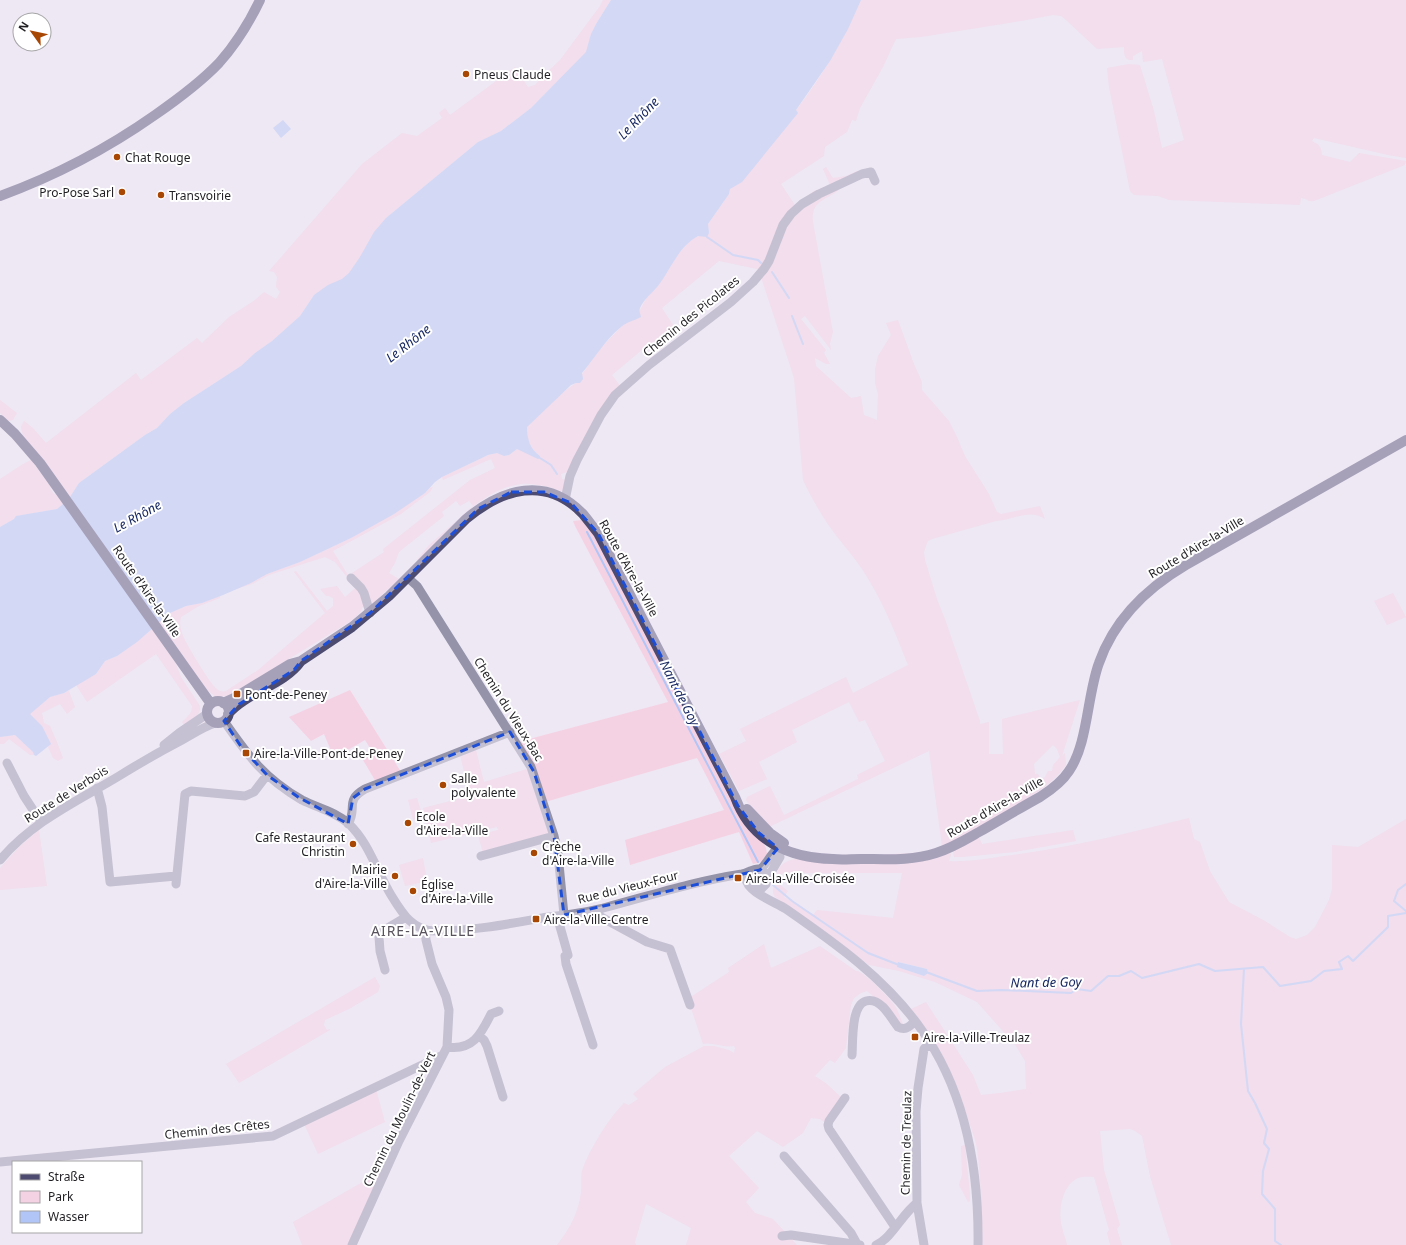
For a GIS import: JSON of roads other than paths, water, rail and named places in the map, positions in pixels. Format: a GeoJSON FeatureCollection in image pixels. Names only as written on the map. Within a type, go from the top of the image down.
{"type":"FeatureCollection","features":[{"type":"Feature","properties":{"kind":"main road"},"geometry":{"type":"LineString","coordinates":[[0,196],[42,178],[94,152],[140,125],[188,91],[214,68],[231,48],[242,33],[260,0]]}},
{"type":"Feature","properties":{"kind":"main road","name":"Route d'Aire-la-Ville"},"geometry":{"type":"LineString","coordinates":[[0,420],[29,450],[60,490],[161,634],[209,709]]}},
{"type":"Feature","properties":{"kind":"main road","name":"Route d'Aire-la-Ville"},"geometry":{"type":"LineString","coordinates":[[223,703],[234,698],[290,664],[301,661],[352,628],[408,578],[466,519],[489,502],[511,492],[529,490],[544,492],[566,500],[582,513],[598,533],[743,813],[752,826],[766,840],[780,845],[860,859],[907,859],[926,856],[944,851],[1051,790],[1070,770],[1077,757],[1091,690],[1106,646],[1121,621],[1144,595],[1166,577],[1186,565],[1406,440]]}},
{"type":"Feature","properties":{"kind":"main road","name":"Route d'Aire-la-Ville"},"geometry":{"type":"LineString","coordinates":[[222,719],[238,705],[294,670],[301,661]]}},
{"type":"Feature","properties":{"kind":"main road"},"geometry":{"type":"LineString","coordinates":[[216,702],[223,703],[227,707],[222,719],[211,720],[209,709],[216,702]]}},
{"type":"Feature","properties":{"kind":"street","name":"Chemin des Picolates"},"geometry":{"type":"LineString","coordinates":[[566,500],[573,469],[586,442],[610,401],[639,373],[725,306],[753,282],[769,261],[780,230],[791,214],[810,199],[862,174],[871,172],[875,182]]}},
{"type":"Feature","properties":{"kind":"street"},"geometry":{"type":"LineString","coordinates":[[351,578],[364,593],[370,613]]}},
{"type":"Feature","properties":{"kind":"street","name":"Chemin du Vieux-Bac"},"geometry":{"type":"LineString","coordinates":[[408,578],[417,586],[528,760],[534,772],[554,836],[559,858],[560,915],[568,955],[565,956],[566,964],[593,1045]]}},
{"type":"Feature","properties":{"kind":"street","name":"Route de Verbois"},"geometry":{"type":"LineString","coordinates":[[151,756],[209,709]]}},
{"type":"Feature","properties":{"kind":"street","name":"Route de Verbois"},"geometry":{"type":"LineString","coordinates":[[0,860],[23,836],[41,822],[151,756],[204,727],[222,719]]}},
{"type":"Feature","properties":{"kind":"street","name":"Rue du Vieux-Four"},"geometry":{"type":"LineString","coordinates":[[222,719],[246,753],[267,775],[298,797],[312,805],[336,814],[348,824],[364,845],[388,889],[406,917],[416,926],[426,930],[437,932],[476,928],[596,910],[674,888],[750,871]]}},
{"type":"Feature","properties":{"kind":"street"},"geometry":{"type":"LineString","coordinates":[[348,824],[351,819],[352,801],[358,793],[365,789],[510,732]]}},
{"type":"Feature","properties":{"kind":"street"},"geometry":{"type":"LineString","coordinates":[[7,763],[24,796],[41,822]]}},
{"type":"Feature","properties":{"kind":"street"},"geometry":{"type":"LineString","coordinates":[[97,788],[102,807],[110,882],[176,880],[185,794],[191,791],[245,796],[254,792],[267,775]]}},
{"type":"Feature","properties":{"kind":"street"},"geometry":{"type":"LineString","coordinates":[[481,856],[554,836]]}},
{"type":"Feature","properties":{"kind":"street"},"geometry":{"type":"LineString","coordinates":[[760,870],[780,845]]}},
{"type":"Feature","properties":{"kind":"street"},"geometry":{"type":"LineString","coordinates":[[753,890],[761,889],[767,882],[780,857],[780,845]]}},
{"type":"Feature","properties":{"kind":"street"},"geometry":{"type":"LineString","coordinates":[[746,882],[750,871],[755,869],[760,870],[764,873],[771,897],[777,904]]}},
{"type":"Feature","properties":{"kind":"street"},"geometry":{"type":"LineString","coordinates":[[728,876],[738,878],[746,882],[753,890],[777,904],[867,970],[894,996],[930,1043],[949,1078],[967,1130],[977,1197],[978,1245]]}},
{"type":"Feature","properties":{"kind":"street"},"geometry":{"type":"LineString","coordinates":[[596,910],[601,917],[647,942],[670,949],[690,1005]]}},
{"type":"Feature","properties":{"kind":"street"},"geometry":{"type":"LineString","coordinates":[[385,970],[380,951],[379,937],[384,930],[406,917]]}},
{"type":"Feature","properties":{"kind":"street","name":"Chemin du Moulin-de-Vert"},"geometry":{"type":"LineString","coordinates":[[352,1245],[399,1141],[445,1052],[449,1010],[446,997],[432,964],[426,940],[426,930]]}},
{"type":"Feature","properties":{"kind":"street"},"geometry":{"type":"LineString","coordinates":[[852,1055],[855,1015],[861,1003],[867,1000],[872,1000],[877,1003],[883,1007],[898,1027],[902,1029],[906,1029],[914,1023]]}},
{"type":"Feature","properties":{"kind":"street"},"geometry":{"type":"LineString","coordinates":[[499,1011],[491,1014],[479,1036],[488,1046],[503,1097]]}},
{"type":"Feature","properties":{"kind":"street","name":"Chemin des Crêtes"},"geometry":{"type":"LineString","coordinates":[[0,1162],[273,1136],[445,1052],[471,1043],[479,1036]]}},
{"type":"Feature","properties":{"kind":"street","name":"Chemin de Treulaz"},"geometry":{"type":"LineString","coordinates":[[924,1245],[917,1203],[916,1103],[924,1049],[930,1043]]}},
{"type":"Feature","properties":{"kind":"street"},"geometry":{"type":"LineString","coordinates":[[845,1098],[828,1123],[829,1129],[895,1227]]}},
{"type":"Feature","properties":{"kind":"street"},"geometry":{"type":"LineString","coordinates":[[784,1156],[851,1233],[859,1245]]}},
{"type":"Feature","properties":{"kind":"street"},"geometry":{"type":"LineString","coordinates":[[876,1245],[885,1239],[908,1210],[917,1203]]}},
{"type":"Feature","properties":{"kind":"street"},"geometry":{"type":"LineString","coordinates":[[782,1236],[791,1234],[845,1244],[859,1245]]}},
{"type":"Feature","properties":{"kind":"water","name":"Le Rhône"},"geometry":{"type":"Polygon","coordinates":[[[611,0],[861,0],[848,29],[830,61],[796,110],[798,113],[742,182],[730,189],[729,194],[708,224],[709,233],[707,237],[698,236],[685,246],[658,286],[640,308],[641,317],[626,323],[615,332],[582,373],[583,379],[580,383],[571,385],[527,427],[530,443],[540,458],[538,459],[517,449],[509,455],[504,456],[497,453],[488,455],[442,477],[425,493],[394,514],[351,538],[300,562],[267,574],[251,583],[223,595],[202,603],[186,606],[170,613],[137,642],[117,656],[105,661],[96,674],[64,693],[50,697],[30,714],[42,726],[51,744],[36,756],[15,735],[0,737],[0,527],[14,519],[16,516],[57,509],[70,497],[79,483],[157,428],[170,414],[184,403],[241,366],[255,353],[272,341],[300,316],[314,295],[328,285],[342,279],[349,273],[374,232],[386,218],[478,142],[501,131],[531,108],[586,52],[591,34],[611,0]]]}},
{"type":"Feature","properties":{"kind":"water"},"geometry":{"type":"Polygon","coordinates":[[[283,120],[291,129],[281,138],[273,128],[283,120]]]}},
{"type":"Feature","properties":{"kind":"water"},"geometry":{"type":"Polygon","coordinates":[[[898,962],[927,969],[928,973],[924,976],[897,967],[898,962]]]}},
{"type":"Feature","properties":{"kind":"waterway"},"geometry":{"type":"LineString","coordinates":[[707,237],[733,255],[758,260],[761,263]]}},
{"type":"Feature","properties":{"kind":"waterway"},"geometry":{"type":"LineString","coordinates":[[772,272],[789,298]]}},
{"type":"Feature","properties":{"kind":"waterway"},"geometry":{"type":"LineString","coordinates":[[792,316],[803,344]]}},
{"type":"Feature","properties":{"kind":"waterway"},"geometry":{"type":"LineString","coordinates":[[540,458],[551,465],[557,474]]}},
{"type":"Feature","properties":{"kind":"waterway","name":"Nant de Goy"},"geometry":{"type":"LineString","coordinates":[[587,532],[758,862]]}},
{"type":"Feature","properties":{"kind":"waterway","name":"Nant de Goy"},"geometry":{"type":"LineString","coordinates":[[1406,884],[1398,890],[1394,901],[1406,911]]}},
{"type":"Feature","properties":{"kind":"waterway","name":"Nant de Goy"},"geometry":{"type":"LineString","coordinates":[[773,885],[792,901],[868,953],[899,965]]}},
{"type":"Feature","properties":{"kind":"waterway","name":"Nant de Goy"},"geometry":{"type":"LineString","coordinates":[[926,972],[977,991],[1002,990],[1071,993],[1077,989],[1091,991],[1108,976],[1119,976],[1131,971],[1142,978],[1199,964],[1215,971],[1263,967],[1280,986],[1311,981],[1324,971],[1342,969],[1339,962],[1348,956],[1353,961],[1388,927],[1388,916],[1406,913]]}},
{"type":"Feature","properties":{"kind":"waterway"},"geometry":{"type":"LineString","coordinates":[[1244,969],[1241,1024],[1248,1091],[1267,1129],[1264,1143],[1269,1149],[1263,1171],[1262,1194],[1275,1209],[1275,1241],[1281,1245]]}},
{"type":"Feature","properties":{"kind":"place","name":"Pneus Claude"},"geometry":{"type":"Point","coordinates":[466,74]}},
{"type":"Feature","properties":{"kind":"place","name":"Chat Rouge"},"geometry":{"type":"Point","coordinates":[117,157]}},
{"type":"Feature","properties":{"kind":"place","name":"Pro-Pose Sarl"},"geometry":{"type":"Point","coordinates":[122,192]}},
{"type":"Feature","properties":{"kind":"place","name":"Transvoirie"},"geometry":{"type":"Point","coordinates":[161,195]}},
{"type":"Feature","properties":{"kind":"place","name":"Pont-de-Peney"},"geometry":{"type":"Point","coordinates":[237,694]}},
{"type":"Feature","properties":{"kind":"place","name":"Aire-la-Ville-Pont-de-Peney"},"geometry":{"type":"Point","coordinates":[246,753]}},
{"type":"Feature","properties":{"kind":"place","name":"Salle polyvalente"},"geometry":{"type":"Point","coordinates":[443,785]}},
{"type":"Feature","properties":{"kind":"place","name":"Ecole d'Aire-la-Ville"},"geometry":{"type":"Point","coordinates":[408,823]}},
{"type":"Feature","properties":{"kind":"place","name":"Cafe Restaurant Christin"},"geometry":{"type":"Point","coordinates":[353,844]}},
{"type":"Feature","properties":{"kind":"place","name":"Crèche d'Aire-la-Ville"},"geometry":{"type":"Point","coordinates":[534,853]}},
{"type":"Feature","properties":{"kind":"place","name":"Mairie d'Aire-la-Ville"},"geometry":{"type":"Point","coordinates":[395,876]}},
{"type":"Feature","properties":{"kind":"place","name":"Aire-la-Ville-Croisée"},"geometry":{"type":"Point","coordinates":[738,878]}},
{"type":"Feature","properties":{"kind":"place","name":"Église d'Aire-la-Ville"},"geometry":{"type":"Point","coordinates":[413,891]}},
{"type":"Feature","properties":{"kind":"place","name":"Aire-la-Ville-Centre"},"geometry":{"type":"Point","coordinates":[536,919]}},
{"type":"Feature","properties":{"kind":"place","name":"Aire-la-Ville-Treulaz"},"geometry":{"type":"Point","coordinates":[915,1037]}},
{"type":"Feature","properties":{"kind":"district","name":"AIRE-LA-VILLE"},"geometry":{"type":"Point","coordinates":[423,930]}}]}
